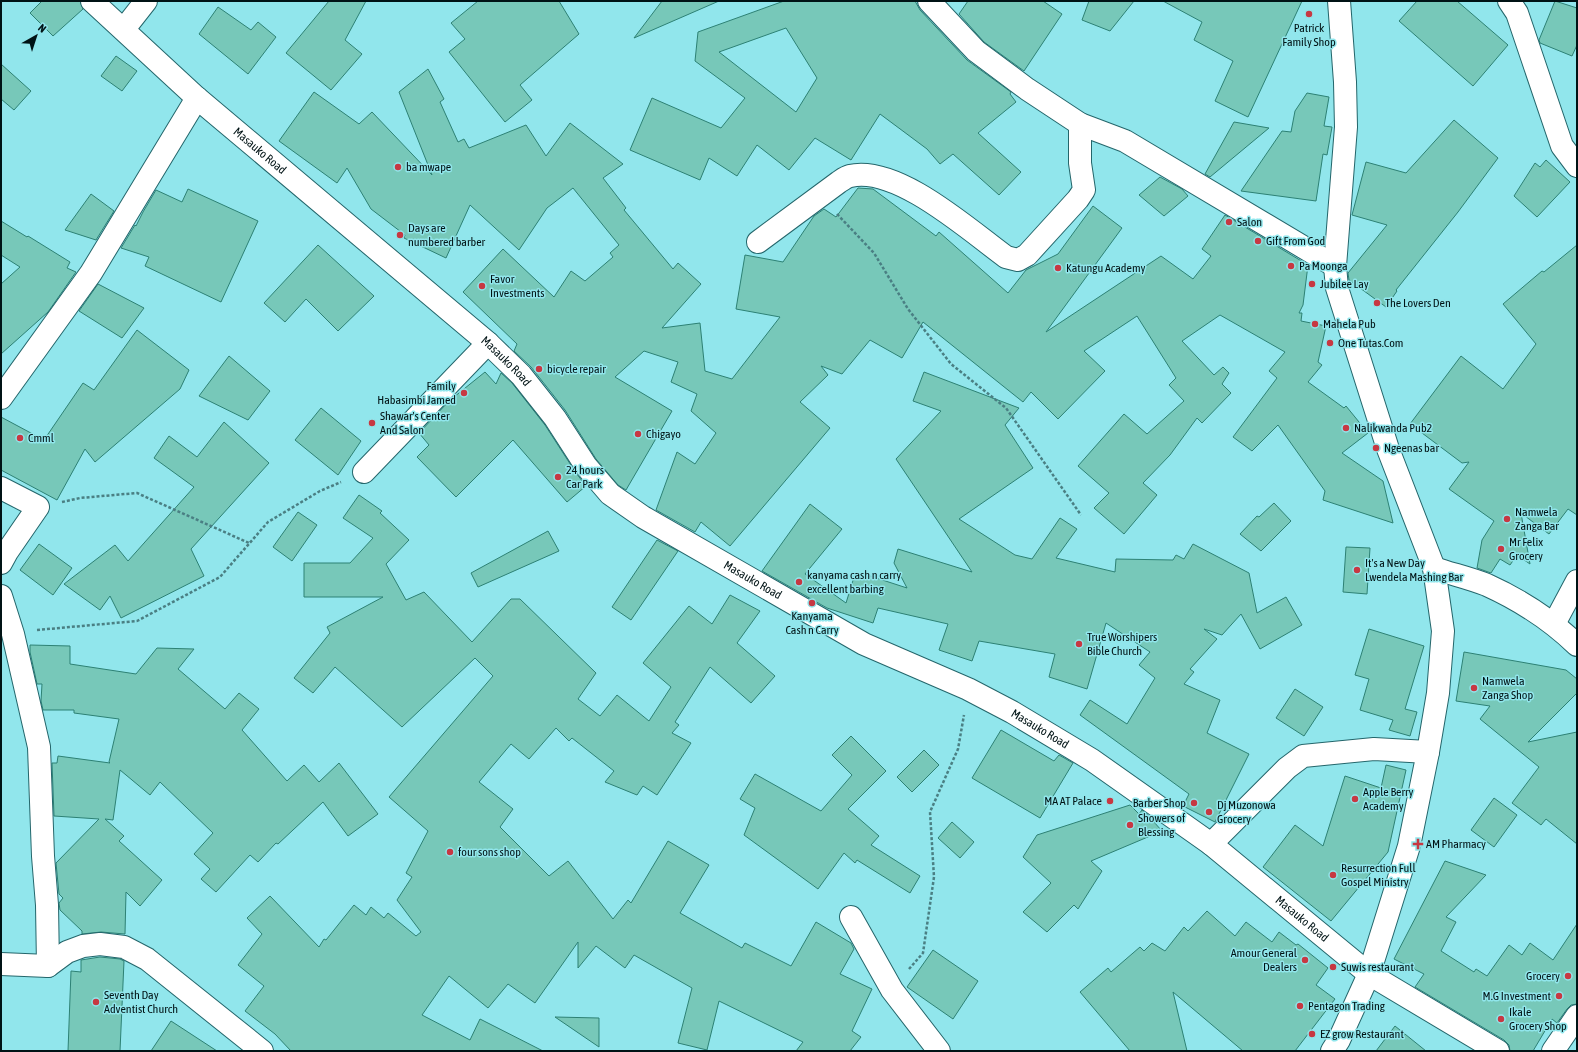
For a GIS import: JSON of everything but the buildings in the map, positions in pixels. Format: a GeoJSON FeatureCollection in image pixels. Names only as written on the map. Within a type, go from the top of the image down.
{"type":"FeatureCollection","features":[{"type":"Feature","properties":{"kind":"street","name":"Masauko Road"},"geometry":{"type":"LineString","coordinates":[[92,1],[197,98],[488,343],[521,375],[556,418],[586,466],[610,494],[643,517],[864,644],[968,689],[1012,712],[1092,760],[1211,844],[1369,974],[1498,1051]]}},
{"type":"Feature","properties":{"kind":"street"},"geometry":{"type":"LineString","coordinates":[[124,29],[146,1]]}},
{"type":"Feature","properties":{"kind":"street"},"geometry":{"type":"LineString","coordinates":[[929,1],[976,51],[1027,89],[1080,124],[1126,141],[1335,266]]}},
{"type":"Feature","properties":{"kind":"street"},"geometry":{"type":"LineString","coordinates":[[1332,1051],[1339,1040],[1369,974],[1408,846],[1428,752],[1438,693],[1443,631],[1434,568],[1388,448],[1337,288],[1335,266],[1346,127],[1345,82],[1339,1]]}},
{"type":"Feature","properties":{"kind":"street"},"geometry":{"type":"LineString","coordinates":[[1509,1],[1517,13],[1562,146],[1577,166]]}},
{"type":"Feature","properties":{"kind":"street"},"geometry":{"type":"LineString","coordinates":[[1,398],[91,273],[197,98]]}},
{"type":"Feature","properties":{"kind":"street"},"geometry":{"type":"LineString","coordinates":[[758,242],[849,176],[865,175],[884,178],[906,186],[933,203],[1006,257],[1018,260],[1027,255],[1078,199],[1084,190],[1080,163],[1080,124]]}},
{"type":"Feature","properties":{"kind":"street"},"geometry":{"type":"LineString","coordinates":[[364,472],[488,343]]}},
{"type":"Feature","properties":{"kind":"street"},"geometry":{"type":"LineString","coordinates":[[1,488],[38,506],[1,563]]}},
{"type":"Feature","properties":{"kind":"street"},"geometry":{"type":"LineString","coordinates":[[1434,568],[1486,585],[1512,597],[1554,624],[1577,645]]}},
{"type":"Feature","properties":{"kind":"street"},"geometry":{"type":"LineString","coordinates":[[1554,624],[1577,581]]}},
{"type":"Feature","properties":{"kind":"street"},"geometry":{"type":"LineString","coordinates":[[1,596],[7,635],[39,748],[43,856],[47,905],[48,966]]}},
{"type":"Feature","properties":{"kind":"street"},"geometry":{"type":"LineString","coordinates":[[1211,844],[1287,768],[1303,756],[1374,749],[1428,752]]}},
{"type":"Feature","properties":{"kind":"street"},"geometry":{"type":"LineString","coordinates":[[851,917],[892,990],[939,1051]]}},
{"type":"Feature","properties":{"kind":"street"},"geometry":{"type":"LineString","coordinates":[[1,964],[48,966],[67,952],[83,946],[100,944],[124,946],[147,959],[262,1051]]}},
{"type":"Feature","properties":{"kind":"street"},"geometry":{"type":"LineString","coordinates":[[1553,1051],[1577,1016]]}},
{"type":"Feature","properties":{"kind":"path"},"geometry":{"type":"LineString","coordinates":[[820,196],[874,253],[908,309],[951,364],[1006,408],[1081,515]]}},
{"type":"Feature","properties":{"kind":"path"},"geometry":{"type":"LineString","coordinates":[[7,635],[42,629],[138,621],[220,577],[268,522],[320,491],[364,472]]}},
{"type":"Feature","properties":{"kind":"path"},"geometry":{"type":"LineString","coordinates":[[38,506],[80,498],[137,493],[249,543]]}},
{"type":"Feature","properties":{"kind":"path"},"geometry":{"type":"LineString","coordinates":[[892,990],[923,953],[934,877],[930,812],[958,749],[968,689]]}},
{"type":"Feature","properties":{"kind":"place","name":"Patrick Family Shop"},"geometry":{"type":"Point","coordinates":[1309,14]}},
{"type":"Feature","properties":{"kind":"place","name":"ba mwape"},"geometry":{"type":"Point","coordinates":[398,167]}},
{"type":"Feature","properties":{"kind":"place","name":"Salon"},"geometry":{"type":"Point","coordinates":[1229,222]}},
{"type":"Feature","properties":{"kind":"place","name":"Days are numbered barber"},"geometry":{"type":"Point","coordinates":[400,235]}},
{"type":"Feature","properties":{"kind":"place","name":"Gift From God"},"geometry":{"type":"Point","coordinates":[1258,241]}},
{"type":"Feature","properties":{"kind":"place","name":"Pa Moonga"},"geometry":{"type":"Point","coordinates":[1291,266]}},
{"type":"Feature","properties":{"kind":"place","name":"Katungu Academy"},"geometry":{"type":"Point","coordinates":[1058,268]}},
{"type":"Feature","properties":{"kind":"place","name":"Jubilee Lay"},"geometry":{"type":"Point","coordinates":[1312,284]}},
{"type":"Feature","properties":{"kind":"place","name":"Favor Investments"},"geometry":{"type":"Point","coordinates":[482,286]}},
{"type":"Feature","properties":{"kind":"place","name":"The Lovers Den"},"geometry":{"type":"Point","coordinates":[1377,303]}},
{"type":"Feature","properties":{"kind":"place","name":"Mahela Pub"},"geometry":{"type":"Point","coordinates":[1315,324]}},
{"type":"Feature","properties":{"kind":"place","name":"One Tutas.Com"},"geometry":{"type":"Point","coordinates":[1330,343]}},
{"type":"Feature","properties":{"kind":"place","name":"bicycle repair"},"geometry":{"type":"Point","coordinates":[539,369]}},
{"type":"Feature","properties":{"kind":"place","name":"Family Habasimbi Jamed"},"geometry":{"type":"Point","coordinates":[464,393]}},
{"type":"Feature","properties":{"kind":"place","name":"Shawar's Center And Salon"},"geometry":{"type":"Point","coordinates":[372,423]}},
{"type":"Feature","properties":{"kind":"place","name":"Nalikwanda Pub2"},"geometry":{"type":"Point","coordinates":[1346,428]}},
{"type":"Feature","properties":{"kind":"place","name":"Chigayo"},"geometry":{"type":"Point","coordinates":[638,434]}},
{"type":"Feature","properties":{"kind":"place","name":"Cmml"},"geometry":{"type":"Point","coordinates":[20,438]}},
{"type":"Feature","properties":{"kind":"place","name":"Ngeenas bar"},"geometry":{"type":"Point","coordinates":[1376,448]}},
{"type":"Feature","properties":{"kind":"place","name":"24 hours Car Park"},"geometry":{"type":"Point","coordinates":[558,477]}},
{"type":"Feature","properties":{"kind":"place","name":"Namwela Zanga Bar"},"geometry":{"type":"Point","coordinates":[1507,519]}},
{"type":"Feature","properties":{"kind":"place","name":"Mr Felix Grocery"},"geometry":{"type":"Point","coordinates":[1501,549]}},
{"type":"Feature","properties":{"kind":"place","name":"It's a New Day Lwendela Mashing Bar"},"geometry":{"type":"Point","coordinates":[1357,570]}},
{"type":"Feature","properties":{"kind":"place","name":"kanyama cash n carry excellent barbing"},"geometry":{"type":"Point","coordinates":[799,582]}},
{"type":"Feature","properties":{"kind":"place","name":"Kanyama Cash n Carry"},"geometry":{"type":"Point","coordinates":[812,603]}},
{"type":"Feature","properties":{"kind":"place","name":"True Worshipers Bible Church"},"geometry":{"type":"Point","coordinates":[1079,644]}},
{"type":"Feature","properties":{"kind":"place","name":"Namwela Zanga Shop"},"geometry":{"type":"Point","coordinates":[1474,688]}},
{"type":"Feature","properties":{"kind":"place","name":"Apple Berry Academy"},"geometry":{"type":"Point","coordinates":[1355,799]}},
{"type":"Feature","properties":{"kind":"place","name":"MA AT Palace"},"geometry":{"type":"Point","coordinates":[1110,801]}},
{"type":"Feature","properties":{"kind":"place","name":"Barber Shop"},"geometry":{"type":"Point","coordinates":[1194,803]}},
{"type":"Feature","properties":{"kind":"place","name":"Dj Muzonowa Grocery"},"geometry":{"type":"Point","coordinates":[1209,812]}},
{"type":"Feature","properties":{"kind":"place","name":"Showers of Blessing"},"geometry":{"type":"Point","coordinates":[1130,825]}},
{"type":"Feature","properties":{"kind":"place","name":"AM Pharmacy"},"geometry":{"type":"Point","coordinates":[1418,844]}},
{"type":"Feature","properties":{"kind":"place","name":"four sons shop"},"geometry":{"type":"Point","coordinates":[450,852]}},
{"type":"Feature","properties":{"kind":"place","name":"Resurrection Full Gospel Ministry"},"geometry":{"type":"Point","coordinates":[1333,875]}},
{"type":"Feature","properties":{"kind":"place","name":"Amour General Dealers"},"geometry":{"type":"Point","coordinates":[1305,960]}},
{"type":"Feature","properties":{"kind":"place","name":"Suwis restaurant"},"geometry":{"type":"Point","coordinates":[1333,967]}},
{"type":"Feature","properties":{"kind":"place","name":"Grocery"},"geometry":{"type":"Point","coordinates":[1568,976]}},
{"type":"Feature","properties":{"kind":"place","name":"M.G Investment"},"geometry":{"type":"Point","coordinates":[1559,996]}},
{"type":"Feature","properties":{"kind":"place","name":"Seventh Day Adventist Church"},"geometry":{"type":"Point","coordinates":[96,1002]}},
{"type":"Feature","properties":{"kind":"place","name":"Pentagon Trading"},"geometry":{"type":"Point","coordinates":[1300,1006]}},
{"type":"Feature","properties":{"kind":"place","name":"Ikale Grocery Shop"},"geometry":{"type":"Point","coordinates":[1501,1019]}},
{"type":"Feature","properties":{"kind":"place","name":"EZ grow Restaurant"},"geometry":{"type":"Point","coordinates":[1312,1034]}}]}
